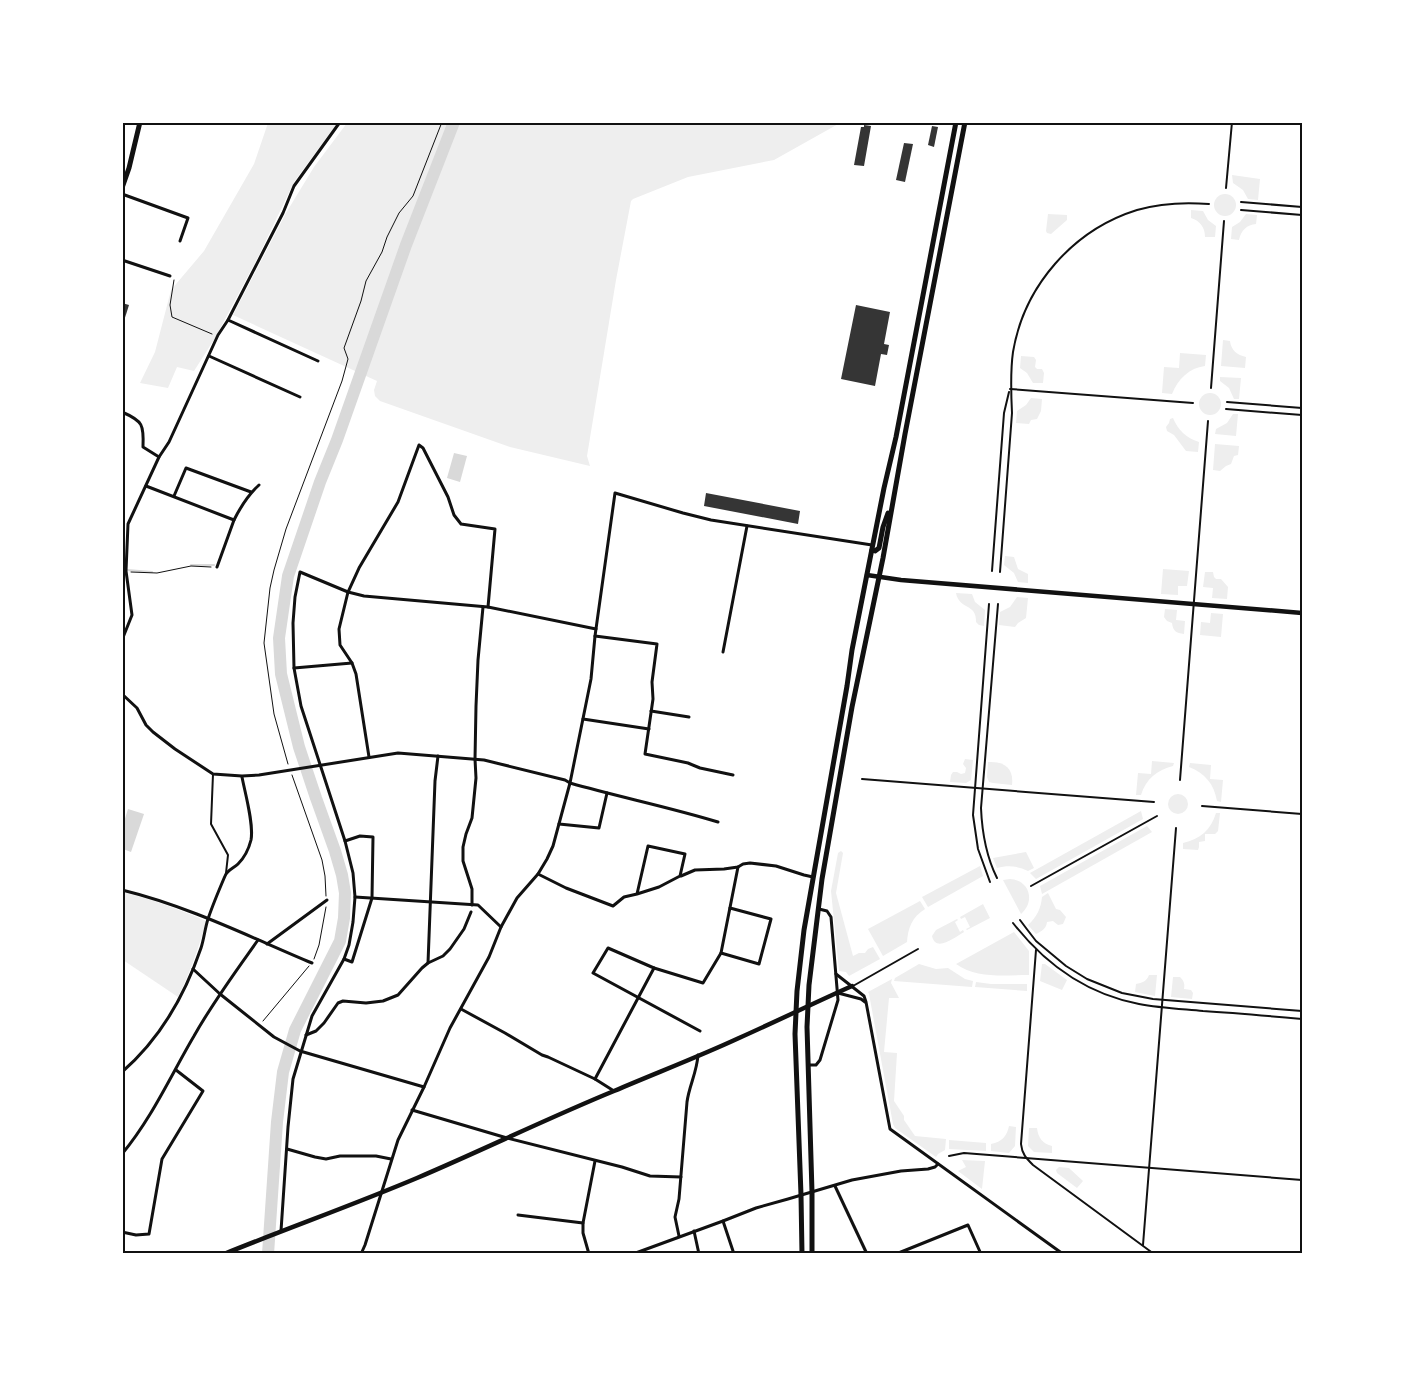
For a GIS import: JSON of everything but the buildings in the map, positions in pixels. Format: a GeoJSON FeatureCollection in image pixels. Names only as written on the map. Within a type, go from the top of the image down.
{"type":"FeatureCollection","features":[{"type":"Feature","properties":{"kind":"main road"},"geometry":{"type":"LineString","coordinates":[[122,188],[140,122]]}},
{"type":"Feature","properties":{"kind":"main road"},"geometry":{"type":"LineString","coordinates":[[802,1254],[795,1013],[804,930],[852,650],[896,437],[956,122]]}},
{"type":"Feature","properties":{"kind":"main road"},"geometry":{"type":"LineString","coordinates":[[812,1254],[808,1006],[822,879],[850,717],[879,578],[965,122]]}},
{"type":"Feature","properties":{"kind":"main road"},"geometry":{"type":"LineString","coordinates":[[872,548],[877,550],[879,548],[894,496]]}},
{"type":"Feature","properties":{"kind":"street"},"geometry":{"type":"LineString","coordinates":[[122,640],[132,615],[125,549],[128,524],[159,457],[169,442],[218,335],[228,320],[283,213],[294,186],[340,122]]}},
{"type":"Feature","properties":{"kind":"street"},"geometry":{"type":"LineString","coordinates":[[122,194],[188,218],[180,241]]}},
{"type":"Feature","properties":{"kind":"street"},"geometry":{"type":"LineString","coordinates":[[122,260],[170,276]]}},
{"type":"Feature","properties":{"kind":"street"},"geometry":{"type":"LineString","coordinates":[[228,320],[318,361]]}},
{"type":"Feature","properties":{"kind":"street"},"geometry":{"type":"LineString","coordinates":[[209,356],[300,397]]}},
{"type":"Feature","properties":{"kind":"street"},"geometry":{"type":"LineString","coordinates":[[122,412],[142,424],[144,432],[143,447],[159,457]]}},
{"type":"Feature","properties":{"kind":"street"},"geometry":{"type":"LineString","coordinates":[[369,756],[356,674],[352,663],[340,644],[339,629],[348,592],[359,568],[398,502],[419,445],[423,448],[448,497],[454,515],[461,524],[495,529],[488,607]]}},
{"type":"Feature","properties":{"kind":"street"},"geometry":{"type":"LineString","coordinates":[[174,496],[186,468],[251,492]]}},
{"type":"Feature","properties":{"kind":"street"},"geometry":{"type":"LineString","coordinates":[[217,567],[234,520],[243,503],[259,485]]}},
{"type":"Feature","properties":{"kind":"street"},"geometry":{"type":"LineString","coordinates":[[146,486],[234,520]]}},
{"type":"Feature","properties":{"kind":"street"},"geometry":{"type":"LineString","coordinates":[[361,1254],[391,1159],[412,1110],[461,1009],[489,957],[501,927],[517,898],[538,874],[553,846],[570,783],[583,719],[615,493],[711,520],[872,548]]}},
{"type":"Feature","properties":{"kind":"street"},"geometry":{"type":"LineString","coordinates":[[723,652],[747,526]]}},
{"type":"Feature","properties":{"kind":"street"},"geometry":{"type":"LineString","coordinates":[[281,1232],[290,1097],[293,1079],[312,1016],[344,959],[349,946],[353,922],[354,897],[353,872],[345,841],[301,706],[294,668],[292,622],[300,572],[348,592],[364,596],[488,607],[596,629]]}},
{"type":"Feature","properties":{"kind":"street"},"geometry":{"type":"LineString","coordinates":[[867,575],[879,578],[1302,613]]}},
{"type":"Feature","properties":{"kind":"street"},"geometry":{"type":"LineString","coordinates":[[472,905],[472,889],[463,861],[466,834],[472,818],[476,778],[474,759],[478,660],[483,607]]}},
{"type":"Feature","properties":{"kind":"street"},"geometry":{"type":"LineString","coordinates":[[595,636],[657,644],[652,682],[653,698],[645,754],[733,775]]}},
{"type":"Feature","properties":{"kind":"street"},"geometry":{"type":"LineString","coordinates":[[294,668],[352,663]]}},
{"type":"Feature","properties":{"kind":"street"},"geometry":{"type":"LineString","coordinates":[[122,694],[136,708],[146,725],[153,732],[212,774],[242,776],[398,753],[474,759],[543,774],[570,783],[683,811],[718,822]]}},
{"type":"Feature","properties":{"kind":"street"},"geometry":{"type":"LineString","coordinates":[[651,710],[689,717]]}},
{"type":"Feature","properties":{"kind":"street"},"geometry":{"type":"LineString","coordinates":[[583,719],[649,729]]}},
{"type":"Feature","properties":{"kind":"street"},"geometry":{"type":"LineString","coordinates":[[428,963],[434,781],[438,756]]}},
{"type":"Feature","properties":{"kind":"street"},"geometry":{"type":"LineString","coordinates":[[122,1072],[160,1032],[174,1010],[202,946],[208,919],[226,873],[244,857],[251,840],[251,824],[242,776]]}},
{"type":"Feature","properties":{"kind":"street"},"geometry":{"type":"LineString","coordinates":[[559,824],[599,828],[607,793]]}},
{"type":"Feature","properties":{"kind":"street"},"geometry":{"type":"LineString","coordinates":[[344,959],[352,962],[372,898],[373,837],[360,836],[345,841]]}},
{"type":"Feature","properties":{"kind":"street"},"geometry":{"type":"LineString","coordinates":[[637,894],[648,846],[685,854],[680,876]]}},
{"type":"Feature","properties":{"kind":"street"},"geometry":{"type":"LineString","coordinates":[[538,874],[566,888],[613,906],[624,897],[659,887],[695,870],[719,870],[738,867],[743,864],[770,865],[813,876]]}},
{"type":"Feature","properties":{"kind":"street"},"geometry":{"type":"LineString","coordinates":[[700,1031],[593,973],[608,948],[654,968],[703,983],[721,953],[738,867]]}},
{"type":"Feature","properties":{"kind":"street"},"geometry":{"type":"LineString","coordinates":[[122,890],[184,909],[312,963]]}},
{"type":"Feature","properties":{"kind":"street"},"geometry":{"type":"LineString","coordinates":[[354,897],[478,905],[501,927]]}},
{"type":"Feature","properties":{"kind":"street"},"geometry":{"type":"LineString","coordinates":[[267,944],[327,900]]}},
{"type":"Feature","properties":{"kind":"street"},"geometry":{"type":"LineString","coordinates":[[721,953],[759,964],[771,919],[730,908]]}},
{"type":"Feature","properties":{"kind":"street"},"geometry":{"type":"LineString","coordinates":[[808,1065],[816,1065],[820,1060],[838,1000],[831,917],[827,910],[818,909]]}},
{"type":"Feature","properties":{"kind":"street"},"geometry":{"type":"LineString","coordinates":[[305,1036],[316,1031],[338,1003],[343,1001],[366,1003],[383,1001],[398,994],[422,968],[443,956],[450,949],[464,929],[471,912]]}},
{"type":"Feature","properties":{"kind":"street"},"geometry":{"type":"LineString","coordinates":[[122,1154],[136,1138],[176,1070],[193,1036],[258,940]]}},
{"type":"Feature","properties":{"kind":"street"},"geometry":{"type":"LineString","coordinates":[[595,1079],[654,968]]}},
{"type":"Feature","properties":{"kind":"street"},"geometry":{"type":"LineString","coordinates":[[193,969],[220,994],[275,1038],[300,1051],[424,1087]]}},
{"type":"Feature","properties":{"kind":"street"},"geometry":{"type":"LineString","coordinates":[[836,974],[864,996],[890,1129],[1056,1251],[1063,1254]]}},
{"type":"Feature","properties":{"kind":"street"},"geometry":{"type":"LineString","coordinates":[[224,1254],[416,1178],[614,1091],[674,1067],[852,986]]}},
{"type":"Feature","properties":{"kind":"street"},"geometry":{"type":"LineString","coordinates":[[838,992],[861,998],[866,1002]]}},
{"type":"Feature","properties":{"kind":"street"},"geometry":{"type":"LineString","coordinates":[[461,1009],[505,1032],[542,1055],[595,1079],[614,1091]]}},
{"type":"Feature","properties":{"kind":"street"},"geometry":{"type":"LineString","coordinates":[[680,1236],[675,1218],[679,1199],[688,1093],[698,1062],[698,1056]]}},
{"type":"Feature","properties":{"kind":"street"},"geometry":{"type":"LineString","coordinates":[[122,1232],[149,1234],[162,1159],[203,1091],[176,1070]]}},
{"type":"Feature","properties":{"kind":"street"},"geometry":{"type":"LineString","coordinates":[[412,1110],[650,1176],[681,1178]]}},
{"type":"Feature","properties":{"kind":"street"},"geometry":{"type":"LineString","coordinates":[[287,1149],[326,1159],[340,1156],[376,1156],[391,1159]]}},
{"type":"Feature","properties":{"kind":"street"},"geometry":{"type":"LineString","coordinates":[[589,1254],[583,1233],[583,1223],[596,1161]]}},
{"type":"Feature","properties":{"kind":"street"},"geometry":{"type":"LineString","coordinates":[[633,1254],[756,1208],[852,1180],[901,1171],[928,1169],[936,1167],[938,1164]]}},
{"type":"Feature","properties":{"kind":"street"},"geometry":{"type":"LineString","coordinates":[[835,1186],[867,1254]]}},
{"type":"Feature","properties":{"kind":"street"},"geometry":{"type":"LineString","coordinates":[[518,1215],[583,1223]]}},
{"type":"Feature","properties":{"kind":"street"},"geometry":{"type":"LineString","coordinates":[[723,1221],[734,1254]]}},
{"type":"Feature","properties":{"kind":"street"},"geometry":{"type":"LineString","coordinates":[[896,1254],[968,1225],[981,1254]]}},
{"type":"Feature","properties":{"kind":"street"},"geometry":{"type":"LineString","coordinates":[[694,1231],[699,1254]]}},
{"type":"Feature","properties":{"kind":"lane"},"geometry":{"type":"LineString","coordinates":[[1226,188],[1232,122]]}},
{"type":"Feature","properties":{"kind":"lane"},"geometry":{"type":"LineString","coordinates":[[1241,202],[1302,207]]}},
{"type":"Feature","properties":{"kind":"lane"},"geometry":{"type":"LineString","coordinates":[[1000,572],[1012,413],[1010,389],[1013,352],[1027,307],[1042,280],[1067,250],[1094,230],[1115,218],[1157,205],[1180,203],[1209,204]]}},
{"type":"Feature","properties":{"kind":"lane"},"geometry":{"type":"LineString","coordinates":[[1241,210],[1302,215]]}},
{"type":"Feature","properties":{"kind":"lane"},"geometry":{"type":"LineString","coordinates":[[1211,388],[1224,221]]}},
{"type":"Feature","properties":{"kind":"lane"},"geometry":{"type":"LineString","coordinates":[[1010,389],[1193,403]]}},
{"type":"Feature","properties":{"kind":"lane"},"geometry":{"type":"LineString","coordinates":[[992,571],[1004,413],[1010,389]]}},
{"type":"Feature","properties":{"kind":"lane"},"geometry":{"type":"LineString","coordinates":[[1227,402],[1302,408]]}},
{"type":"Feature","properties":{"kind":"lane"},"geometry":{"type":"LineString","coordinates":[[1226,409],[1302,415]]}},
{"type":"Feature","properties":{"kind":"lane"},"geometry":{"type":"LineString","coordinates":[[1180,780],[1208,421]]}},
{"type":"Feature","properties":{"kind":"lane"},"geometry":{"type":"LineString","coordinates":[[989,604],[973,815],[981,859],[990,882]]}},
{"type":"Feature","properties":{"kind":"lane"},"geometry":{"type":"LineString","coordinates":[[997,878],[983,834],[981,814],[998,604]]}},
{"type":"Feature","properties":{"kind":"lane"},"geometry":{"type":"LineString","coordinates":[[212,774],[212,824],[228,855],[226,873]]}},
{"type":"Feature","properties":{"kind":"lane"},"geometry":{"type":"LineString","coordinates":[[862,778],[1154,802]]}},
{"type":"Feature","properties":{"kind":"lane"},"geometry":{"type":"LineString","coordinates":[[1202,806],[1302,814]]}},
{"type":"Feature","properties":{"kind":"lane"},"geometry":{"type":"LineString","coordinates":[[1031,886],[1157,816]]}},
{"type":"Feature","properties":{"kind":"lane"},"geometry":{"type":"LineString","coordinates":[[1143,1245],[1176,828]]}},
{"type":"Feature","properties":{"kind":"lane"},"geometry":{"type":"LineString","coordinates":[[1020,920],[1047,951],[1079,974],[1122,993],[1163,1000],[1302,1011]]}},
{"type":"Feature","properties":{"kind":"lane"},"geometry":{"type":"LineString","coordinates":[[1013,923],[1036,950],[1065,974],[1093,989],[1129,1002],[1162,1008],[1302,1019]]}},
{"type":"Feature","properties":{"kind":"lane"},"geometry":{"type":"LineString","coordinates":[[852,986],[918,949]]}},
{"type":"Feature","properties":{"kind":"lane"},"geometry":{"type":"LineString","coordinates":[[1036,950],[1022,1154],[1154,1254]]}},
{"type":"Feature","properties":{"kind":"lane"},"geometry":{"type":"LineString","coordinates":[[949,1156],[964,1154],[1026,1158],[1302,1180]]}},
{"type":"Feature","properties":{"kind":"path"},"geometry":{"type":"LineString","coordinates":[[260,1026],[312,963],[320,945],[327,900],[322,860],[290,770],[274,714],[264,643],[274,570],[286,529],[342,381],[348,359],[344,348],[362,301],[369,273],[382,252],[399,213],[413,196],[442,122]]}},
{"type":"Feature","properties":{"kind":"path"},"geometry":{"type":"LineString","coordinates":[[170,276],[174,280],[170,305],[172,317],[218,335]]}},
{"type":"Feature","properties":{"kind":"path"},"geometry":{"type":"LineString","coordinates":[[126,571],[157,574],[191,566],[217,567]]}},
{"type":"Feature","properties":{"kind":"shaded area"},"geometry":{"type":"Polygon","coordinates":[[[268,123],[337,123],[294,182],[259,255],[215,338],[194,371],[177,367],[168,388],[140,383],[155,352],[171,290],[204,251],[254,164],[268,123]]]}},
{"type":"Feature","properties":{"kind":"shaded area"},"geometry":{"type":"Polygon","coordinates":[[[347,123],[840,123],[774,160],[688,177],[631,201],[587,456],[590,466],[510,447],[380,401],[375,396],[374,390],[377,381],[233,315],[286,213],[314,167],[347,123]]]}},
{"type":"Feature","properties":{"kind":"shaded area"},"geometry":{"type":"Polygon","coordinates":[[[1232,175],[1260,179],[1258,200],[1248,199],[1243,190],[1233,183],[1232,175]]]}},
{"type":"Feature","properties":{"kind":"shaded area"},"geometry":{"type":"Polygon","coordinates":[[[1225,194],[1233,197],[1236,205],[1233,213],[1225,216],[1217,213],[1214,205],[1217,197],[1225,194]]]}},
{"type":"Feature","properties":{"kind":"shaded area"},"geometry":{"type":"Polygon","coordinates":[[[1191,210],[1203,211],[1208,220],[1216,226],[1215,237],[1205,237],[1201,225],[1191,218],[1191,210]]]}},
{"type":"Feature","properties":{"kind":"shaded area"},"geometry":{"type":"Polygon","coordinates":[[[1048,214],[1067,215],[1067,220],[1051,234],[1046,231],[1048,214]]]}},
{"type":"Feature","properties":{"kind":"shaded area"},"geometry":{"type":"Polygon","coordinates":[[[1246,214],[1257,215],[1256,224],[1245,229],[1241,233],[1239,240],[1231,239],[1232,227],[1240,222],[1246,214]]]}},
{"type":"Feature","properties":{"kind":"shaded area"},"geometry":{"type":"Polygon","coordinates":[[[1223,340],[1230,341],[1235,352],[1246,357],[1245,368],[1221,366],[1223,340]]]}},
{"type":"Feature","properties":{"kind":"shaded area"},"geometry":{"type":"Polygon","coordinates":[[[1180,353],[1206,355],[1205,366],[1194,369],[1185,375],[1177,384],[1172,394],[1162,393],[1164,367],[1179,368],[1180,353]]]}},
{"type":"Feature","properties":{"kind":"shaded area"},"geometry":{"type":"Polygon","coordinates":[[[1021,356],[1034,357],[1036,360],[1035,367],[1042,369],[1044,373],[1043,383],[1033,383],[1027,373],[1020,368],[1021,356]]]}},
{"type":"Feature","properties":{"kind":"shaded area"},"geometry":{"type":"Polygon","coordinates":[[[1220,377],[1241,378],[1239,399],[1234,399],[1229,388],[1220,381],[1220,377]]]}},
{"type":"Feature","properties":{"kind":"shaded area"},"geometry":{"type":"Polygon","coordinates":[[[1210,393],[1218,396],[1221,404],[1218,412],[1210,415],[1202,412],[1199,404],[1202,396],[1210,393]]]}},
{"type":"Feature","properties":{"kind":"shaded area"},"geometry":{"type":"Polygon","coordinates":[[[1031,398],[1042,399],[1041,411],[1037,419],[1031,420],[1029,424],[1016,423],[1017,411],[1026,405],[1031,398]]]}},
{"type":"Feature","properties":{"kind":"shaded area"},"geometry":{"type":"Polygon","coordinates":[[[1233,414],[1238,414],[1236,436],[1215,434],[1216,429],[1227,423],[1233,414]]]}},
{"type":"Feature","properties":{"kind":"shaded area"},"geometry":{"type":"Polygon","coordinates":[[[1173,418],[1183,433],[1199,442],[1198,452],[1186,451],[1174,435],[1167,431],[1166,427],[1170,419],[1173,418]]]}},
{"type":"Feature","properties":{"kind":"shaded area"},"geometry":{"type":"Polygon","coordinates":[[[1215,444],[1239,446],[1238,455],[1234,456],[1231,464],[1220,471],[1213,470],[1215,444]]]}},
{"type":"Feature","properties":{"kind":"shaded area"},"geometry":{"type":"Polygon","coordinates":[[[454,453],[467,456],[460,482],[447,478],[454,453]]]}},
{"type":"Feature","properties":{"kind":"shaded area"},"geometry":{"type":"Polygon","coordinates":[[[1005,556],[1014,557],[1018,569],[1028,574],[1028,583],[1018,582],[1014,573],[1004,565],[1005,556]]]}},
{"type":"Feature","properties":{"kind":"shaded area"},"geometry":{"type":"Polygon","coordinates":[[[1163,569],[1189,571],[1187,586],[1178,586],[1178,595],[1161,594],[1163,569]]]}},
{"type":"Feature","properties":{"kind":"shaded area"},"geometry":{"type":"Polygon","coordinates":[[[1205,572],[1213,572],[1216,579],[1221,579],[1228,587],[1227,599],[1212,598],[1213,588],[1203,587],[1205,572]]]}},
{"type":"Feature","properties":{"kind":"shaded area"},"geometry":{"type":"Polygon","coordinates":[[[956,593],[972,594],[975,602],[985,610],[984,626],[976,622],[974,612],[961,602],[956,593]]]}},
{"type":"Feature","properties":{"kind":"shaded area"},"geometry":{"type":"Polygon","coordinates":[[[1017,597],[1028,598],[1026,618],[1015,627],[999,625],[1000,612],[1010,607],[1017,597]]]}},
{"type":"Feature","properties":{"kind":"shaded area"},"geometry":{"type":"Polygon","coordinates":[[[1165,609],[1177,610],[1176,620],[1185,621],[1184,634],[1175,631],[1172,623],[1167,621],[1164,617],[1165,609]]]}},
{"type":"Feature","properties":{"kind":"shaded area"},"geometry":{"type":"Polygon","coordinates":[[[1211,613],[1223,614],[1221,637],[1200,635],[1201,622],[1210,623],[1211,613]]]}},
{"type":"Feature","properties":{"kind":"shaded area"},"geometry":{"type":"Polygon","coordinates":[[[965,759],[973,760],[971,780],[966,783],[950,782],[953,772],[965,773],[966,768],[963,764],[965,759]]]}},
{"type":"Feature","properties":{"kind":"shaded area"},"geometry":{"type":"Polygon","coordinates":[[[1152,761],[1174,763],[1173,766],[1153,776],[1146,784],[1141,795],[1136,795],[1138,773],[1151,774],[1152,761]]]}},
{"type":"Feature","properties":{"kind":"shaded area"},"geometry":{"type":"Polygon","coordinates":[[[988,762],[1003,764],[1007,767],[1010,770],[1012,785],[989,782],[987,777],[988,762]]]}},
{"type":"Feature","properties":{"kind":"shaded area"},"geometry":{"type":"Polygon","coordinates":[[[1190,763],[1211,765],[1210,779],[1223,780],[1221,802],[1217,801],[1214,789],[1208,780],[1200,772],[1189,767],[1190,763]]]}},
{"type":"Feature","properties":{"kind":"shaded area"},"geometry":{"type":"Polygon","coordinates":[[[1178,794],[1185,797],[1188,804],[1185,811],[1178,814],[1171,811],[1168,804],[1171,797],[1178,794]]]}},
{"type":"Feature","properties":{"kind":"shaded area"},"geometry":{"type":"Polygon","coordinates":[[[128,809],[144,814],[131,852],[123,849],[123,825],[128,809]]]}},
{"type":"Feature","properties":{"kind":"shaded area"},"geometry":{"type":"Polygon","coordinates":[[[1141,811],[1143,819],[1036,879],[1030,873],[1141,811]]]}},
{"type":"Feature","properties":{"kind":"shaded area"},"geometry":{"type":"Polygon","coordinates":[[[1216,813],[1220,813],[1218,831],[1215,834],[1205,834],[1205,841],[1199,842],[1198,850],[1183,849],[1183,843],[1195,839],[1208,829],[1216,813]]]}},
{"type":"Feature","properties":{"kind":"shaded area"},"geometry":{"type":"Polygon","coordinates":[[[1147,826],[1152,832],[1042,894],[1040,886],[1147,826]]]}},
{"type":"Feature","properties":{"kind":"shaded area"},"geometry":{"type":"Polygon","coordinates":[[[841,851],[843,853],[836,893],[853,956],[865,953],[873,947],[880,959],[849,976],[846,972],[839,971],[831,891],[838,853],[841,851]]]}},
{"type":"Feature","properties":{"kind":"shaded area"},"geometry":{"type":"Polygon","coordinates":[[[1026,852],[1034,868],[1028,871],[1013,866],[997,868],[993,858],[1026,852]]]}},
{"type":"Feature","properties":{"kind":"shaded area"},"geometry":{"type":"Polygon","coordinates":[[[980,866],[983,876],[928,907],[922,897],[980,866]]]}},
{"type":"Feature","properties":{"kind":"shaded area"},"geometry":{"type":"Polygon","coordinates":[[[1010,879],[1022,883],[1028,892],[1028,903],[1026,909],[1021,914],[1003,880],[1010,879]]]}},
{"type":"Feature","properties":{"kind":"shaded area"},"geometry":{"type":"Polygon","coordinates":[[[122,892],[186,912],[206,921],[194,960],[178,997],[123,960],[122,892]]]}},
{"type":"Feature","properties":{"kind":"shaded area"},"geometry":{"type":"Polygon","coordinates":[[[1048,893],[1056,909],[1060,910],[1066,917],[1063,924],[1058,925],[1053,921],[1047,922],[1043,930],[1036,934],[1028,925],[1038,912],[1042,897],[1048,893]]]}},
{"type":"Feature","properties":{"kind":"shaded area"},"geometry":{"type":"Polygon","coordinates":[[[920,901],[925,909],[912,923],[908,932],[907,942],[883,956],[868,929],[920,901]]]}},
{"type":"Feature","properties":{"kind":"shaded area"},"geometry":{"type":"Polygon","coordinates":[[[983,904],[990,918],[967,930],[970,927],[965,917],[961,919],[960,917],[983,904]]]}},
{"type":"Feature","properties":{"kind":"shaded area"},"geometry":{"type":"Polygon","coordinates":[[[957,919],[955,922],[960,932],[963,930],[964,932],[942,944],[934,941],[932,936],[936,930],[957,919]]]}},
{"type":"Feature","properties":{"kind":"shaded area"},"geometry":{"type":"Polygon","coordinates":[[[1014,932],[1029,951],[1029,975],[982,974],[964,969],[956,964],[1014,932]]]}},
{"type":"Feature","properties":{"kind":"shaded area"},"geometry":{"type":"Polygon","coordinates":[[[919,964],[936,969],[948,968],[965,979],[973,981],[972,987],[894,981],[895,978],[919,964]]]}},
{"type":"Feature","properties":{"kind":"shaded area"},"geometry":{"type":"Polygon","coordinates":[[[1042,964],[1045,964],[1067,980],[1062,990],[1040,981],[1042,964]]]}},
{"type":"Feature","properties":{"kind":"shaded area"},"geometry":{"type":"Polygon","coordinates":[[[1149,975],[1157,975],[1155,996],[1135,992],[1136,984],[1147,979],[1149,975]]]}},
{"type":"Feature","properties":{"kind":"shaded area"},"geometry":{"type":"Polygon","coordinates":[[[1173,977],[1181,978],[1184,983],[1184,989],[1191,990],[1193,993],[1192,999],[1171,997],[1173,977]]]}},
{"type":"Feature","properties":{"kind":"shaded area"},"geometry":{"type":"Polygon","coordinates":[[[892,979],[891,983],[899,998],[889,998],[884,1052],[897,1053],[894,1101],[915,1136],[946,1139],[945,1150],[936,1157],[895,1128],[893,1124],[868,992],[892,979]]]}},
{"type":"Feature","properties":{"kind":"shaded area"},"geometry":{"type":"Polygon","coordinates":[[[976,982],[1027,984],[1027,991],[975,987],[976,982]]]}},
{"type":"Feature","properties":{"kind":"shaded area"},"geometry":{"type":"Polygon","coordinates":[[[1009,1126],[1016,1127],[1015,1146],[1009,1153],[991,1151],[991,1144],[1003,1138],[1009,1126]]]}},
{"type":"Feature","properties":{"kind":"shaded area"},"geometry":{"type":"Polygon","coordinates":[[[1029,1128],[1037,1128],[1038,1135],[1042,1140],[1052,1146],[1052,1153],[1034,1152],[1028,1146],[1029,1128]]]}},
{"type":"Feature","properties":{"kind":"shaded area"},"geometry":{"type":"Polygon","coordinates":[[[949,1140],[986,1143],[986,1151],[949,1149],[949,1140]]]}},
{"type":"Feature","properties":{"kind":"shaded area"},"geometry":{"type":"Polygon","coordinates":[[[962,1160],[985,1161],[982,1189],[958,1171],[966,1167],[962,1160]]]}},
{"type":"Feature","properties":{"kind":"shaded area"},"geometry":{"type":"Polygon","coordinates":[[[1059,1167],[1069,1168],[1083,1181],[1077,1188],[1057,1173],[1056,1170],[1059,1167]]]}},
{"type":"Feature","properties":{"kind":"waterway"},"geometry":{"type":"LineString","coordinates":[[268,1254],[277,1122],[283,1072],[295,1030],[340,941],[344,918],[345,893],[335,851],[299,747],[281,674],[279,638],[288,576],[406,245],[454,122]]}},
{"type":"Feature","properties":{"kind":"waterway"},"geometry":{"type":"LineString","coordinates":[[191,565],[214,565]]}},
{"type":"Feature","properties":{"kind":"waterway"},"geometry":{"type":"LineString","coordinates":[[127,570],[152,572]]}}]}
